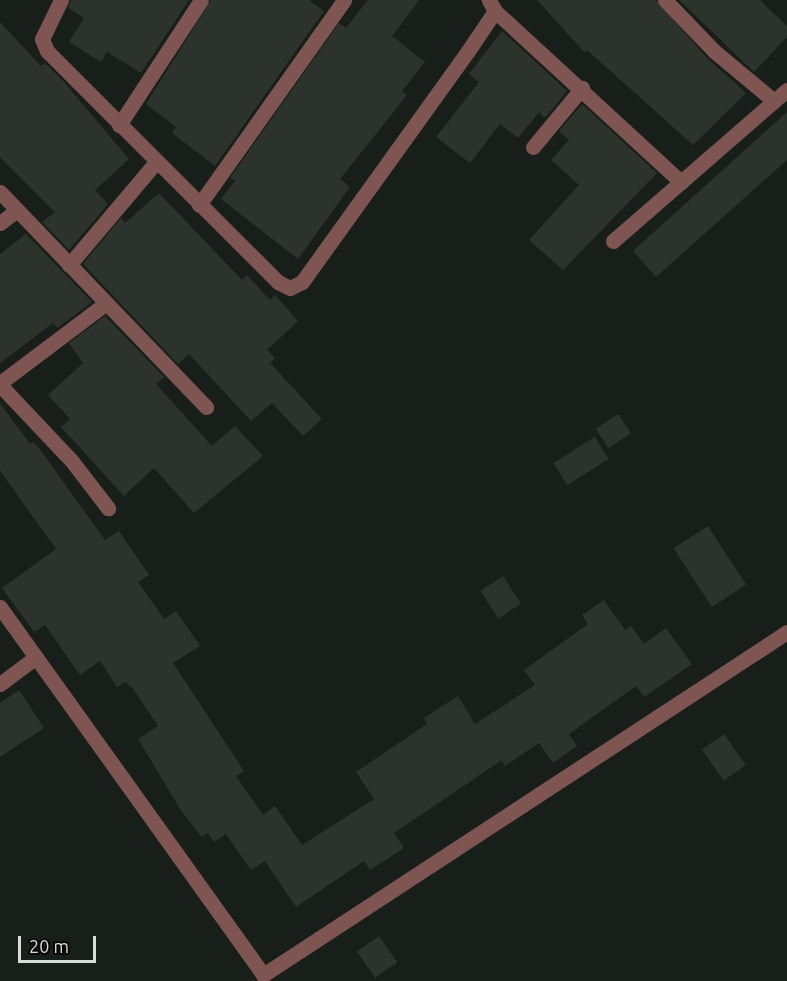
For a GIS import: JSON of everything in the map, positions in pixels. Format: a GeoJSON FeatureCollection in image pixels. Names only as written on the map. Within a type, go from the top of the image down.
{"type":"FeatureCollection","features":[{"type":"Feature","properties":{"kind":"street"},"geometry":{"type":"LineString","coordinates":[[61,0],[42,39],[47,51],[199,205],[278,282],[290,288],[302,282],[492,6],[681,182]]}},
{"type":"Feature","properties":{"kind":"street"},"geometry":{"type":"LineString","coordinates":[[118,125],[201,0]]}},
{"type":"Feature","properties":{"kind":"street"},"geometry":{"type":"LineString","coordinates":[[199,205],[344,0]]}},
{"type":"Feature","properties":{"kind":"street"},"geometry":{"type":"LineString","coordinates":[[665,0],[714,51],[774,100]]}},
{"type":"Feature","properties":{"kind":"street"},"geometry":{"type":"LineString","coordinates":[[533,147],[582,88]]}},
{"type":"Feature","properties":{"kind":"street"},"geometry":{"type":"LineString","coordinates":[[613,241],[787,90]]}},
{"type":"Feature","properties":{"kind":"street"},"geometry":{"type":"LineString","coordinates":[[69,265],[156,162]]}},
{"type":"Feature","properties":{"kind":"street"},"geometry":{"type":"LineString","coordinates":[[0,192],[206,408]]}},
{"type":"Feature","properties":{"kind":"street"},"geometry":{"type":"LineString","coordinates":[[0,223],[16,210]]}},
{"type":"Feature","properties":{"kind":"street"},"geometry":{"type":"LineString","coordinates":[[106,303],[0,384],[71,460],[108,508]]}},
{"type":"Feature","properties":{"kind":"street"},"geometry":{"type":"LineString","coordinates":[[0,607],[263,975],[787,632]]}},
{"type":"Feature","properties":{"kind":"street"},"geometry":{"type":"LineString","coordinates":[[0,684],[36,657]]}},
{"type":"Feature","properties":{"kind":"building"},"geometry":{"type":"Polygon","coordinates":[[[71,0],[189,0],[141,73],[107,52],[101,62],[69,42],[84,18],[68,8],[71,0]]]}},
{"type":"Feature","properties":{"kind":"building"},"geometry":{"type":"Polygon","coordinates":[[[211,0],[309,0],[324,11],[215,166],[172,133],[176,127],[146,104],[211,0]]]}},
{"type":"Feature","properties":{"kind":"building"},"geometry":{"type":"Polygon","coordinates":[[[368,0],[419,0],[392,36],[425,62],[402,91],[407,95],[340,179],[350,187],[298,259],[221,199],[235,181],[230,178],[339,23],[346,28],[368,0]]]}},
{"type":"Feature","properties":{"kind":"building"},"geometry":{"type":"Polygon","coordinates":[[[537,0],[656,0],[707,58],[746,93],[693,145],[587,50],[585,53],[537,0]]]}},
{"type":"Feature","properties":{"kind":"building"},"geometry":{"type":"Polygon","coordinates":[[[679,0],[760,0],[787,26],[787,37],[754,72],[679,0]]]}},
{"type":"Feature","properties":{"kind":"building"},"geometry":{"type":"Polygon","coordinates":[[[0,22],[41,66],[45,63],[64,82],[129,159],[95,190],[108,204],[69,250],[42,222],[55,212],[0,157],[0,22]]]}},
{"type":"Feature","properties":{"kind":"building"},"geometry":{"type":"Polygon","coordinates":[[[502,31],[567,91],[545,118],[539,112],[518,138],[500,124],[470,163],[436,137],[479,82],[469,74],[502,31]]]}},
{"type":"Feature","properties":{"kind":"building"},"geometry":{"type":"Polygon","coordinates":[[[582,104],[657,173],[563,270],[529,240],[579,185],[551,160],[569,140],[559,131],[582,104]]]}},
{"type":"Feature","properties":{"kind":"building"},"geometry":{"type":"Polygon","coordinates":[[[787,112],[787,160],[656,277],[633,251],[787,112]]]}},
{"type":"Feature","properties":{"kind":"building"},"geometry":{"type":"Polygon","coordinates":[[[159,193],[242,280],[247,275],[270,300],[275,295],[298,321],[267,350],[275,358],[270,363],[322,419],[303,436],[272,403],[251,421],[189,354],[178,364],[83,264],[121,218],[125,223],[159,193]]]}},
{"type":"Feature","properties":{"kind":"building"},"geometry":{"type":"Polygon","coordinates":[[[26,234],[92,302],[57,328],[53,323],[0,363],[0,254],[26,234]]]}},
{"type":"Feature","properties":{"kind":"building"},"geometry":{"type":"Polygon","coordinates":[[[105,316],[164,377],[156,384],[212,446],[235,426],[263,456],[194,513],[154,468],[124,496],[61,427],[70,419],[48,395],[83,363],[69,343],[105,316]]]}},
{"type":"Feature","properties":{"kind":"building"},"geometry":{"type":"Polygon","coordinates":[[[0,403],[30,444],[33,442],[39,448],[105,540],[119,531],[149,575],[138,582],[164,619],[176,611],[200,646],[173,663],[244,771],[236,776],[263,815],[275,806],[302,845],[374,799],[356,772],[427,724],[424,718],[458,696],[475,724],[535,685],[524,670],[588,624],[582,615],[604,600],[625,630],[631,626],[644,644],[666,628],[692,664],[644,697],[636,686],[569,734],[577,746],[553,763],[539,743],[505,766],[502,760],[394,833],[404,848],[370,870],[364,861],[296,907],[265,861],[251,870],[226,834],[214,842],[208,833],[202,837],[182,812],[138,739],[158,726],[133,689],[126,682],[117,687],[100,661],[80,675],[45,625],[34,632],[2,588],[56,549],[0,471],[0,403]]]}},
{"type":"Feature","properties":{"kind":"building"},"geometry":{"type":"Polygon","coordinates":[[[618,414],[631,433],[608,448],[596,429],[618,414]]]}},
{"type":"Feature","properties":{"kind":"building"},"geometry":{"type":"Polygon","coordinates":[[[595,437],[609,459],[567,485],[553,463],[595,437]]]}},
{"type":"Feature","properties":{"kind":"building"},"geometry":{"type":"Polygon","coordinates":[[[708,526],[746,585],[712,607],[674,548],[708,526]]]}},
{"type":"Feature","properties":{"kind":"building"},"geometry":{"type":"Polygon","coordinates":[[[503,576],[521,604],[498,618],[480,591],[503,576]]]}},
{"type":"Feature","properties":{"kind":"building"},"geometry":{"type":"Polygon","coordinates":[[[19,690],[44,728],[0,757],[0,703],[19,690]]]}},
{"type":"Feature","properties":{"kind":"building"},"geometry":{"type":"Polygon","coordinates":[[[724,734],[746,765],[724,781],[702,749],[724,734]]]}},
{"type":"Feature","properties":{"kind":"building"},"geometry":{"type":"Polygon","coordinates":[[[379,936],[397,962],[375,978],[357,951],[379,936]]]}}]}
